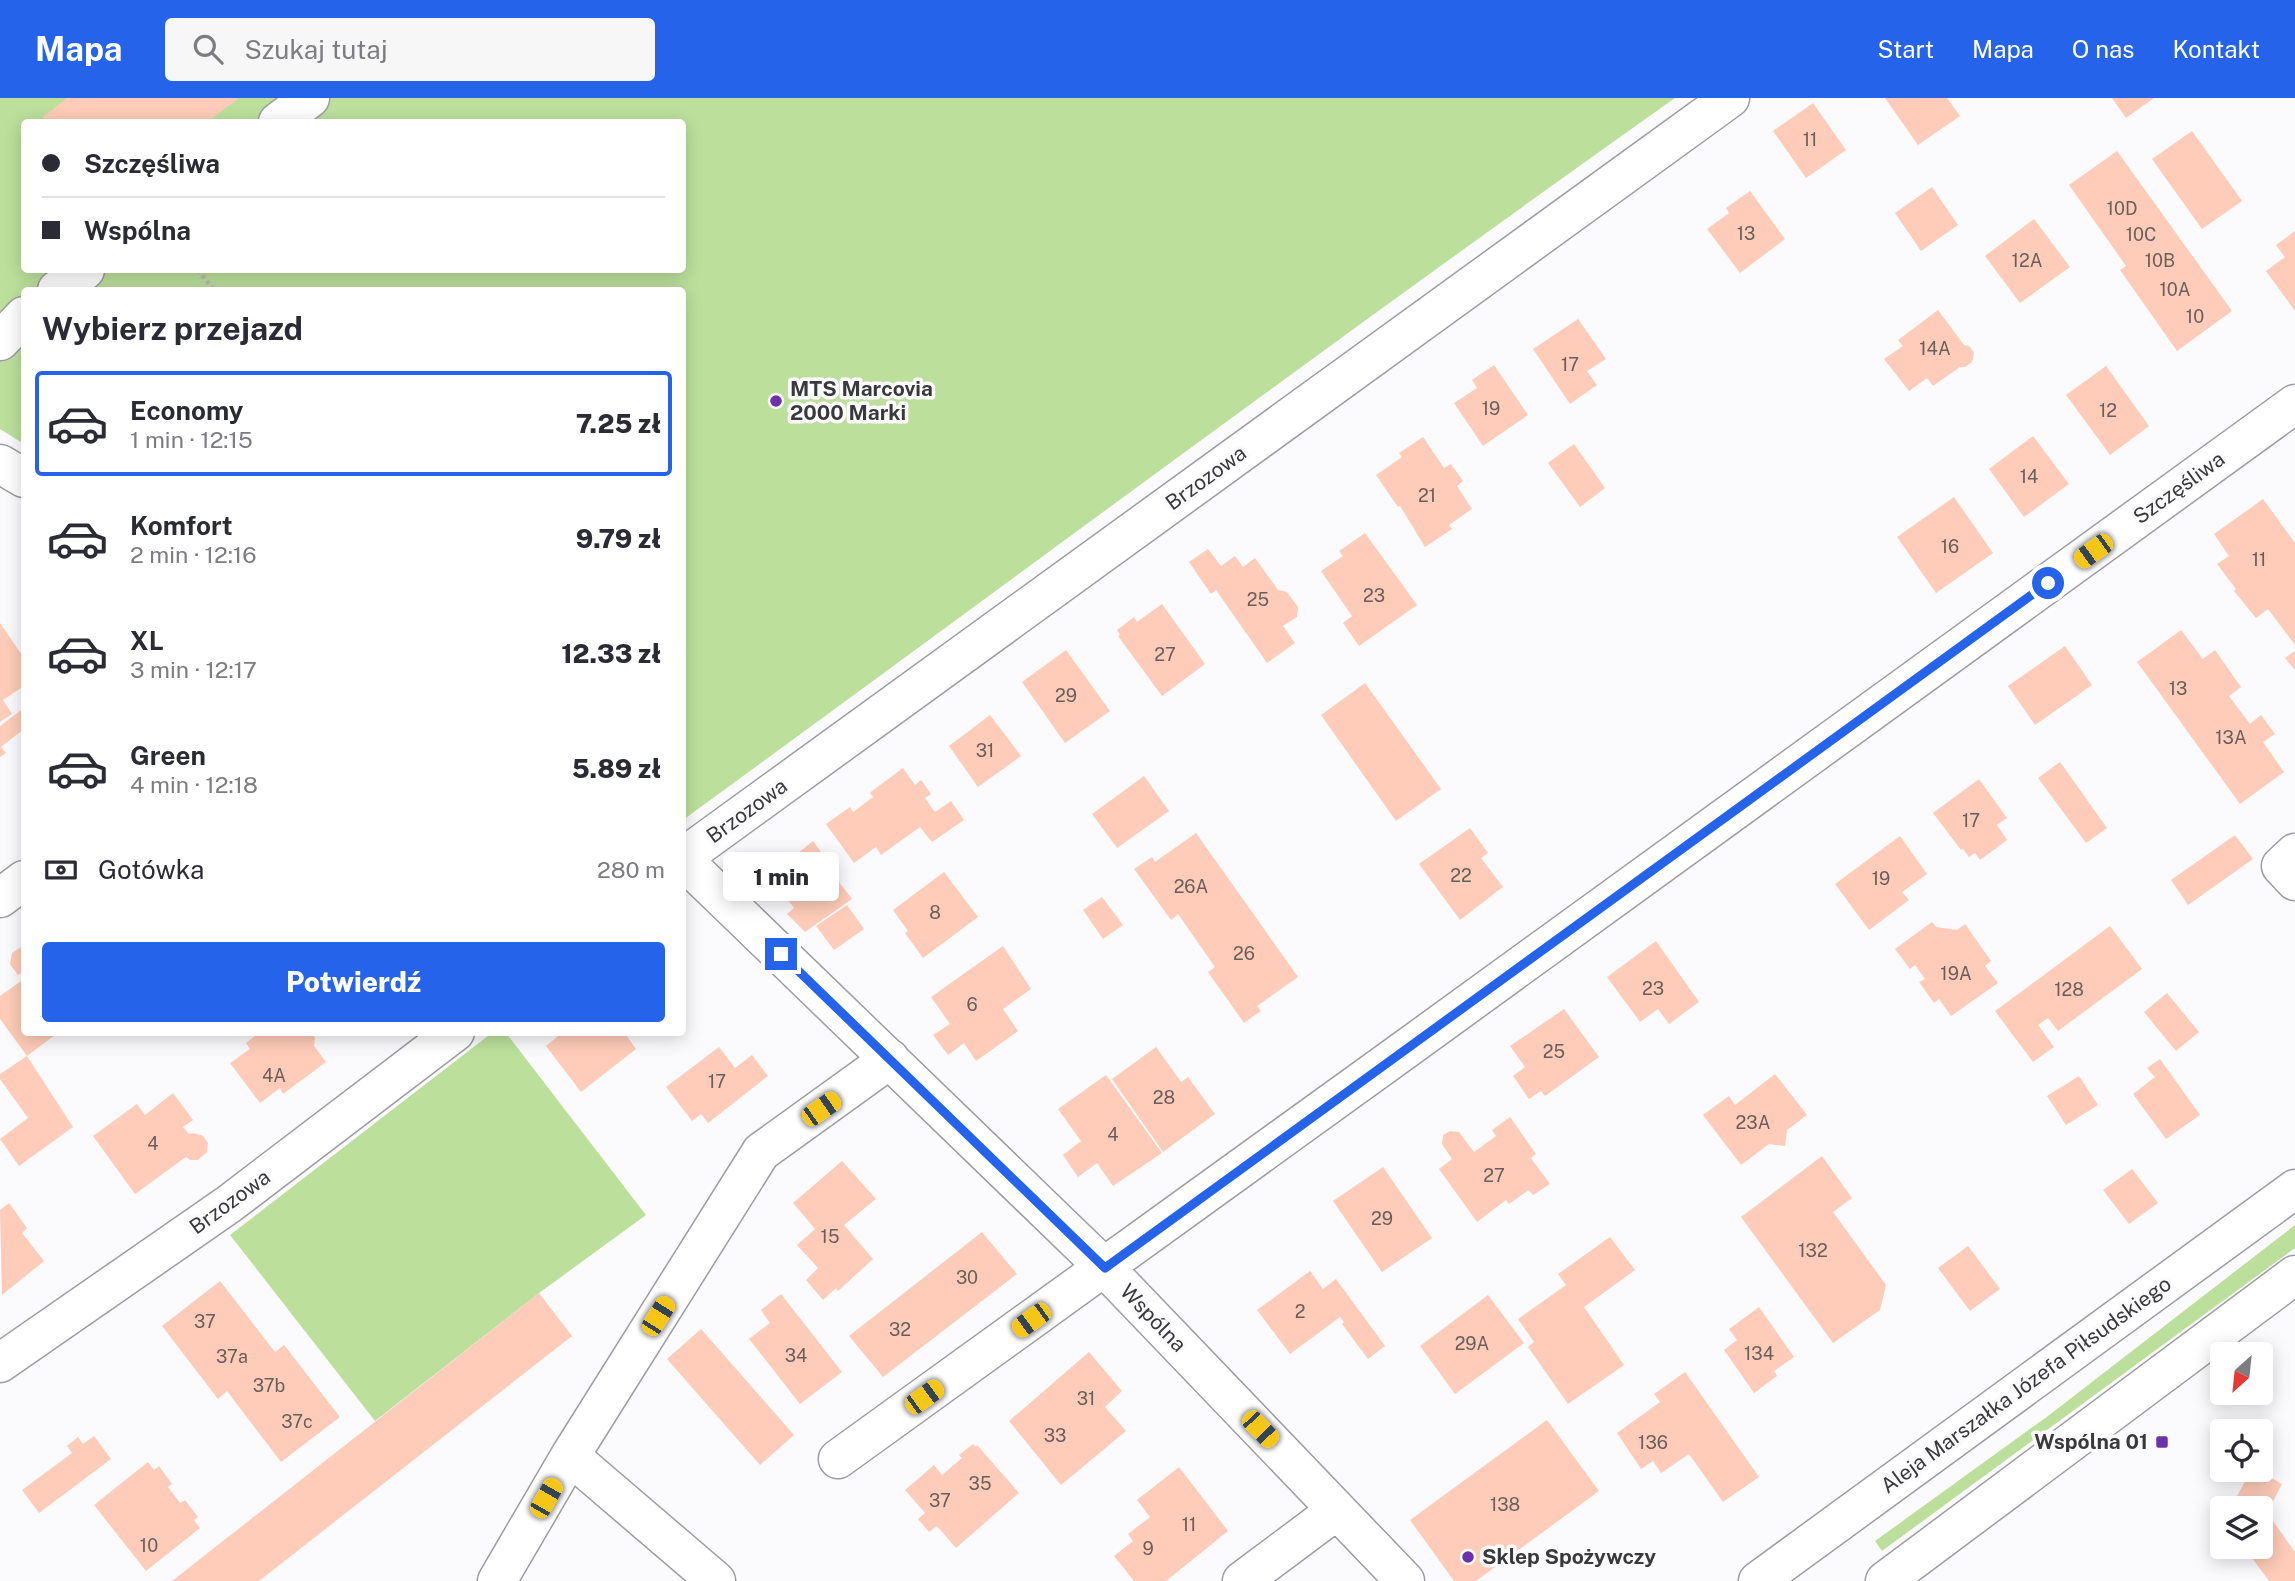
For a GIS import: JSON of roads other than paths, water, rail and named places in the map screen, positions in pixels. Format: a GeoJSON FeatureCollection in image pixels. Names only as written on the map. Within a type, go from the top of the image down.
{"type":"FeatureCollection","features":[{"type":"Feature","properties":{"kind":"street"},"geometry":{"type":"LineString","coordinates":[[282,119],[310,98]]}},
{"type":"Feature","properties":{"kind":"street","name":"Brzozowa"},"geometry":{"type":"LineString","coordinates":[[686,856],[1730,98]]}},
{"type":"Feature","properties":{"kind":"street"},"geometry":{"type":"LineString","coordinates":[[61,287],[81,273]]}},
{"type":"Feature","properties":{"kind":"street"},"geometry":{"type":"LineString","coordinates":[[0,341],[21,319]]}},
{"type":"Feature","properties":{"kind":"street","name":"Szczęśliwa"},"geometry":{"type":"LineString","coordinates":[[838,1459],[2295,404]]}},
{"type":"Feature","properties":{"kind":"street"},"geometry":{"type":"LineString","coordinates":[[0,464],[21,476]]}},
{"type":"Feature","properties":{"kind":"street"},"geometry":{"type":"LineString","coordinates":[[2295,853],[2281,866],[2295,881]]}},
{"type":"Feature","properties":{"kind":"street","name":"Wspólna"},"geometry":{"type":"LineString","coordinates":[[686,863],[1105,1268],[1405,1581]]}},
{"type":"Feature","properties":{"kind":"street"},"geometry":{"type":"LineString","coordinates":[[0,898],[21,882]]}},
{"type":"Feature","properties":{"kind":"street","name":"Brzozowa"},"geometry":{"type":"LineString","coordinates":[[0,1363],[229,1204],[450,1036]]}},
{"type":"Feature","properties":{"kind":"street"},"geometry":{"type":"LineString","coordinates":[[497,1581],[570,1456],[761,1152],[890,1059]]}},
{"type":"Feature","properties":{"kind":"street","name":"Aleja Marszałka Józefa Piłsudskiego"},"geometry":{"type":"LineString","coordinates":[[1758,1581],[2295,1189]]}},
{"type":"Feature","properties":{"kind":"street"},"geometry":{"type":"LineString","coordinates":[[1885,1581],[2295,1275]]}},
{"type":"Feature","properties":{"kind":"street"},"geometry":{"type":"LineString","coordinates":[[570,1456],[716,1581]]}},
{"type":"Feature","properties":{"kind":"street"},"geometry":{"type":"LineString","coordinates":[[1242,1581],[1337,1510]]}},
{"type":"Feature","properties":{"kind":"place","name":"MTS Marcovia 2000 Marki"},"geometry":{"type":"Point","coordinates":[776,401]}},
{"type":"Feature","properties":{"kind":"place","name":"Wspólna 01"},"geometry":{"type":"Point","coordinates":[2162,1442]}},
{"type":"Feature","properties":{"kind":"place","name":"Sklep Spożywczy"},"geometry":{"type":"Point","coordinates":[1468,1557]}}]}
